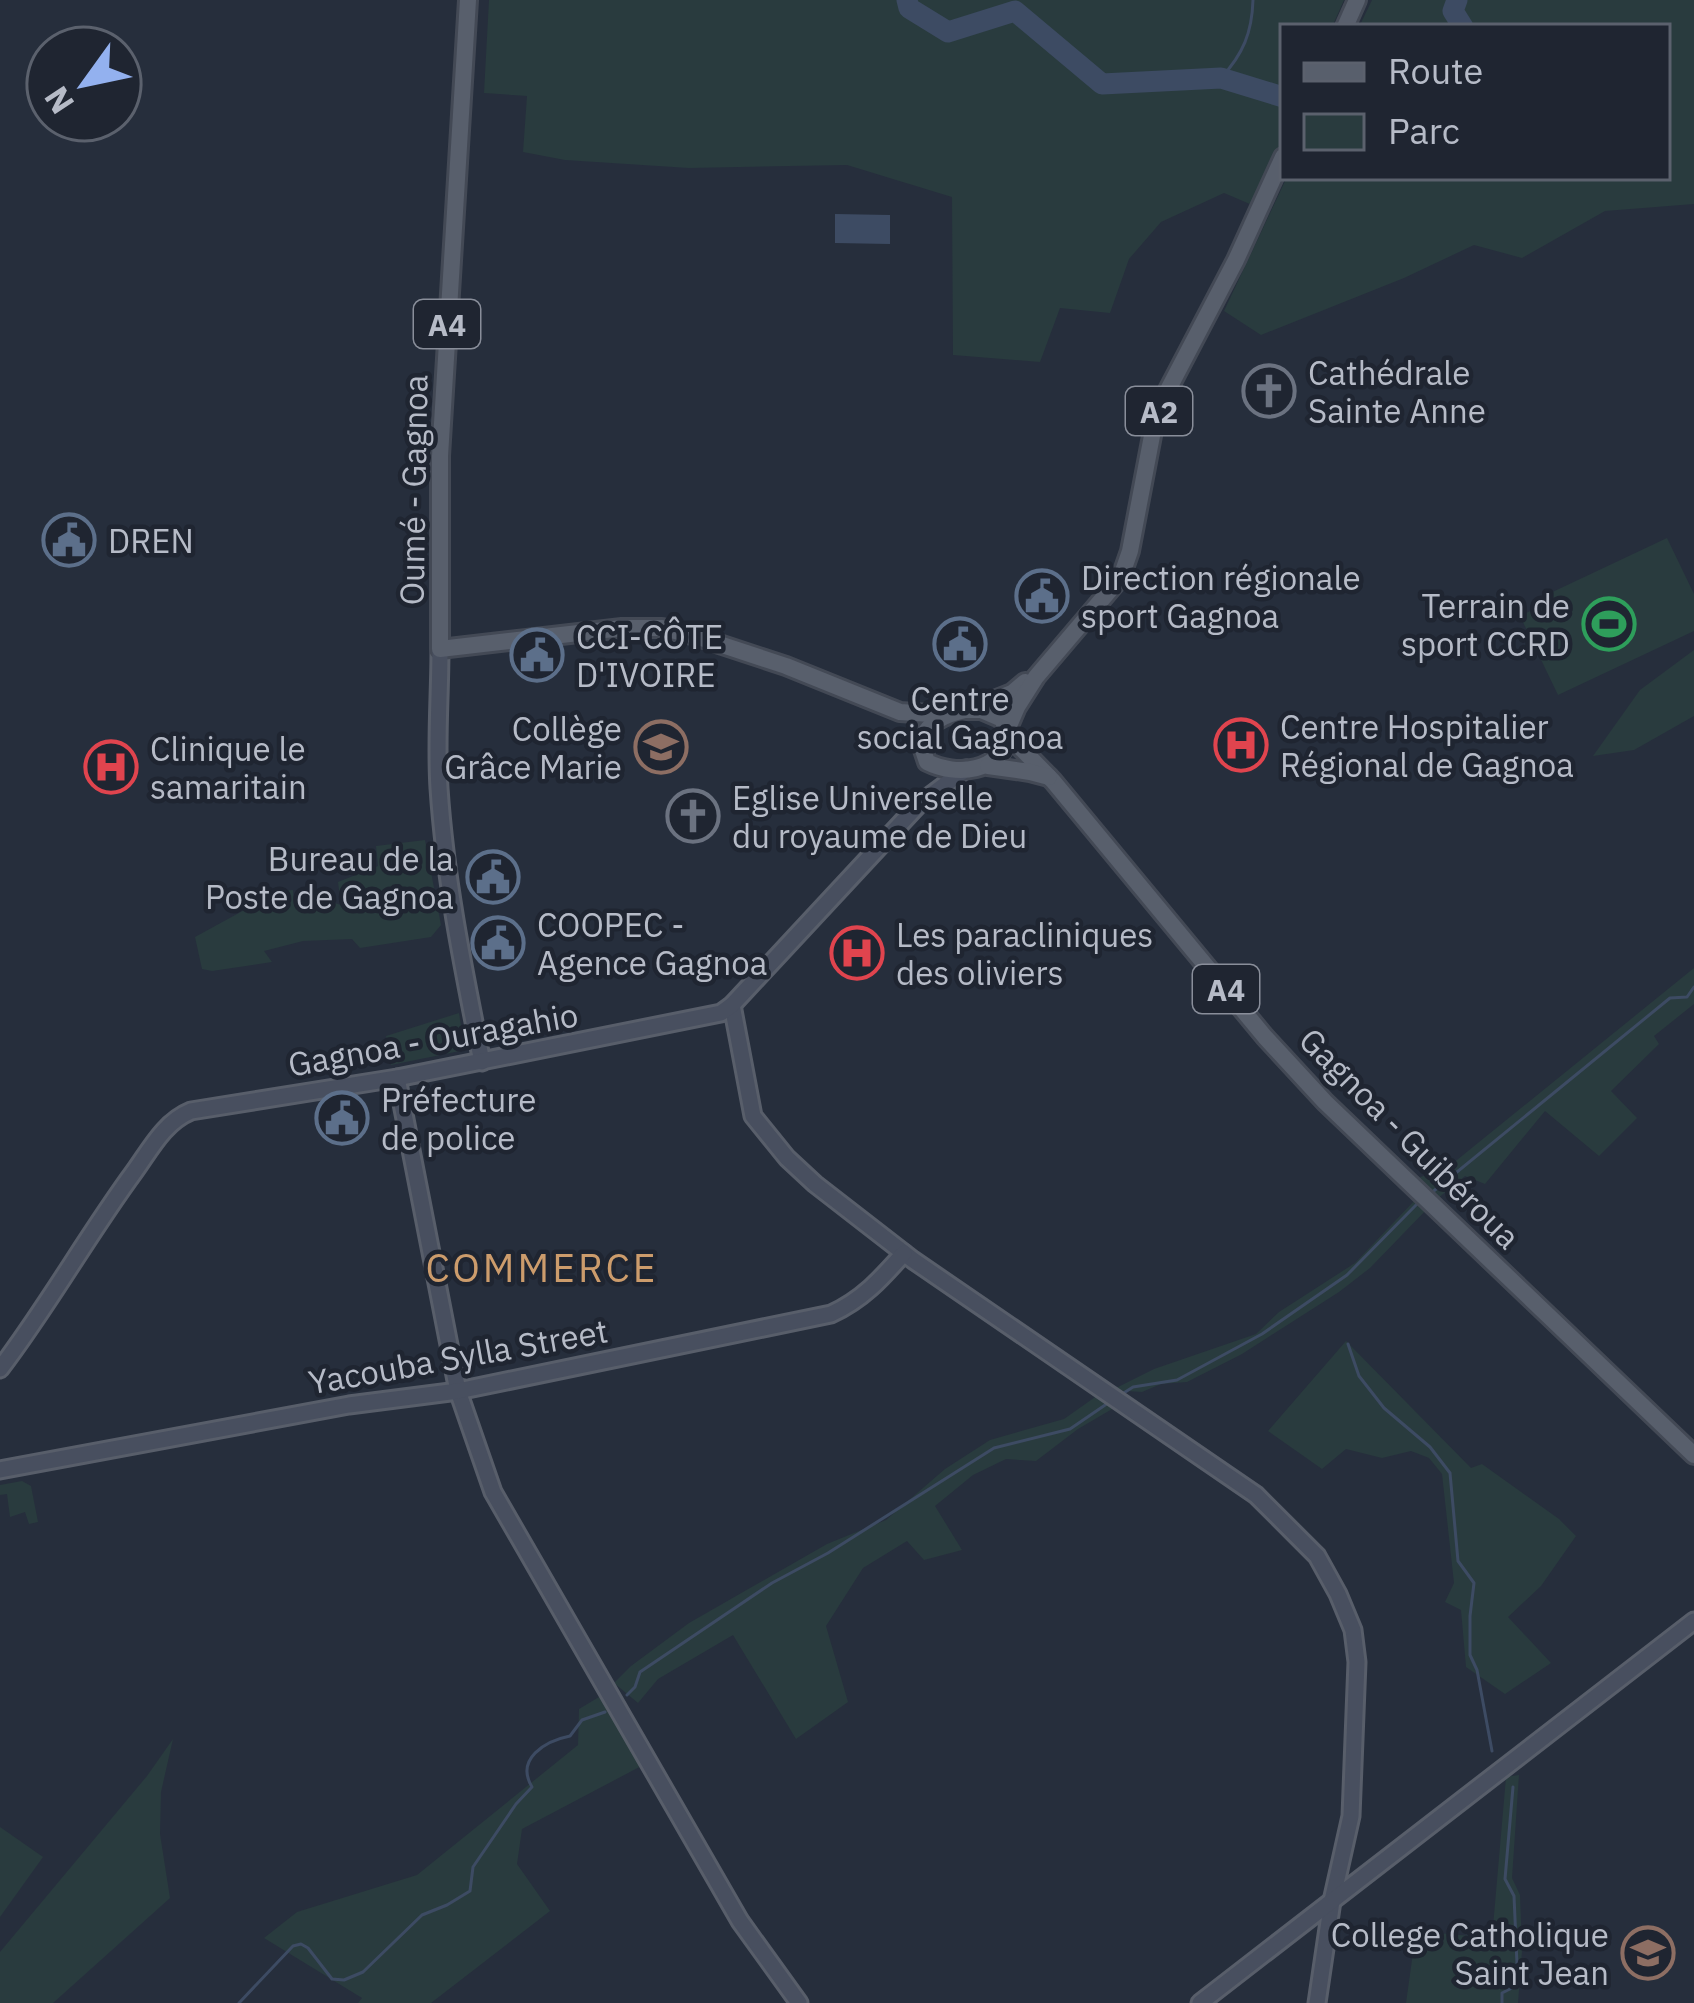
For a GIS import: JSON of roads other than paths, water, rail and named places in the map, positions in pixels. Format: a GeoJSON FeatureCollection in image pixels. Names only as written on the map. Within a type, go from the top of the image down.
{"type":"FeatureCollection","features":[{"type":"Feature","properties":{"kind":"main road","name":"Oumé - Gagnoa"},"geometry":{"type":"LineString","coordinates":[[468,0],[440,456],[440,650],[622,628],[667,629],[786,666],[900,712],[946,715]]}},
{"type":"Feature","properties":{"kind":"main road","name":"A2"},"geometry":{"type":"LineString","coordinates":[[1009,732],[1020,701],[1048,662],[1121,577],[1155,420],[1280,164]]}},
{"type":"Feature","properties":{"kind":"main road","name":"A2"},"geometry":{"type":"LineString","coordinates":[[965,710],[1012,693],[1048,662]]}},
{"type":"Feature","properties":{"kind":"main road"},"geometry":{"type":"LineString","coordinates":[[920,741],[929,725],[946,715],[965,710],[992,713],[1009,732],[1005,751],[988,766]]}},
{"type":"Feature","properties":{"kind":"main road"},"geometry":{"type":"LineString","coordinates":[[900,712],[927,761],[943,768],[988,766],[1050,778]]}},
{"type":"Feature","properties":{"kind":"main road","name":"Gagnoa - Guibéroua"},"geometry":{"type":"LineString","coordinates":[[1009,732],[1325,1102],[1694,1455]]}},
{"type":"Feature","properties":{"kind":"street"},"geometry":{"type":"LineString","coordinates":[[440,650],[442,823],[482,1062]]}},
{"type":"Feature","properties":{"kind":"street"},"geometry":{"type":"LineString","coordinates":[[918,805],[927,761]]}},
{"type":"Feature","properties":{"kind":"street"},"geometry":{"type":"LineString","coordinates":[[966,769],[918,805],[732,1005],[753,1116],[814,1184],[904,1253],[1256,1495],[1317,1556],[1353,1630],[1357,1662],[1351,1816],[1317,2003]]}},
{"type":"Feature","properties":{"kind":"street","name":"Gagnoa - Ouragahio"},"geometry":{"type":"LineString","coordinates":[[0,1369],[97,1222],[180,1115],[482,1062],[721,1013],[732,1005]]}},
{"type":"Feature","properties":{"kind":"street"},"geometry":{"type":"LineString","coordinates":[[398,1078],[458,1391],[493,1492],[740,1921],[799,2003]]}},
{"type":"Feature","properties":{"kind":"street","name":"Yacouba Sylla Street"},"geometry":{"type":"LineString","coordinates":[[0,1470],[349,1406],[458,1391],[831,1314],[870,1291],[904,1253]]}},
{"type":"Feature","properties":{"kind":"street"},"geometry":{"type":"LineString","coordinates":[[1199,2003],[1694,1621]]}},
{"type":"Feature","properties":{"kind":"water"},"geometry":{"type":"Polygon","coordinates":[[[835,214],[890,215],[890,244],[835,243],[835,214]]]}},
{"type":"Feature","properties":{"kind":"waterway"},"geometry":{"type":"LineString","coordinates":[[907,0],[909,8],[948,32],[1015,11],[1102,84],[1221,78],[1280,96]]}},
{"type":"Feature","properties":{"kind":"waterway"},"geometry":{"type":"LineString","coordinates":[[1221,78],[1245,42],[1253,0]]}},
{"type":"Feature","properties":{"kind":"waterway"},"geometry":{"type":"LineString","coordinates":[[1457,0],[1453,11],[1461,24]]}},
{"type":"Feature","properties":{"kind":"waterway"},"geometry":{"type":"LineString","coordinates":[[1430,1194],[1670,998],[1687,997],[1694,987]]}},
{"type":"Feature","properties":{"kind":"waterway"},"geometry":{"type":"LineString","coordinates":[[1119,1396],[1133,1387],[1177,1380],[1262,1334],[1347,1275],[1418,1203]]}},
{"type":"Feature","properties":{"kind":"waterway"},"geometry":{"type":"LineString","coordinates":[[1348,1344],[1359,1376],[1384,1408],[1430,1447],[1450,1473],[1458,1561],[1474,1583],[1470,1655],[1492,1751]]}},
{"type":"Feature","properties":{"kind":"waterway"},"geometry":{"type":"LineString","coordinates":[[627,1695],[640,1672],[772,1583],[994,1448],[1070,1429],[1111,1401]]}},
{"type":"Feature","properties":{"kind":"waterway"},"geometry":{"type":"LineString","coordinates":[[239,2003],[293,1946],[308,1948],[332,1979],[344,1980],[363,1972],[422,1915],[470,1891],[473,1867],[532,1787],[527,1768],[535,1753],[570,1736],[582,1720],[605,1712]]}},
{"type":"Feature","properties":{"kind":"waterway"},"geometry":{"type":"LineString","coordinates":[[1502,2003],[1502,1993],[1514,1987],[1517,1964],[1514,1896],[1505,1879],[1513,1787]]}},
{"type":"Feature","properties":{"kind":"place","name":"Cathédrale Sainte Anne"},"geometry":{"type":"Point","coordinates":[1269,391]}},
{"type":"Feature","properties":{"kind":"place","name":"DREN"},"geometry":{"type":"Point","coordinates":[69,540]}},
{"type":"Feature","properties":{"kind":"place","name":"Direction régionale sport Gagnoa"},"geometry":{"type":"Point","coordinates":[1042,596]}},
{"type":"Feature","properties":{"kind":"place","name":"Terrain de sport CCRD"},"geometry":{"type":"Point","coordinates":[1609,624]}},
{"type":"Feature","properties":{"kind":"place","name":"Centre social Gagnoa"},"geometry":{"type":"Point","coordinates":[960,644]}},
{"type":"Feature","properties":{"kind":"place","name":"CCI-CÔTE D'IVOIRE"},"geometry":{"type":"Point","coordinates":[537,655]}},
{"type":"Feature","properties":{"kind":"place","name":"Centre Hospitalier Régional de Gagnoa"},"geometry":{"type":"Point","coordinates":[1241,745]}},
{"type":"Feature","properties":{"kind":"place","name":"Collège Grâce Marie"},"geometry":{"type":"Point","coordinates":[661,747]}},
{"type":"Feature","properties":{"kind":"place","name":"Clinique le samaritain"},"geometry":{"type":"Point","coordinates":[111,767]}},
{"type":"Feature","properties":{"kind":"place","name":"Eglise Universelle du royaume de Dieu"},"geometry":{"type":"Point","coordinates":[693,816]}},
{"type":"Feature","properties":{"kind":"place","name":"Bureau de la Poste de Gagnoa"},"geometry":{"type":"Point","coordinates":[493,877]}},
{"type":"Feature","properties":{"kind":"place","name":"COOPEC - Agence Gagnoa"},"geometry":{"type":"Point","coordinates":[498,943]}},
{"type":"Feature","properties":{"kind":"place","name":"Les paracliniques des oliviers"},"geometry":{"type":"Point","coordinates":[857,953]}},
{"type":"Feature","properties":{"kind":"place","name":"Préfecture de police"},"geometry":{"type":"Point","coordinates":[342,1118]}},
{"type":"Feature","properties":{"kind":"place","name":"College Catholique Saint Jean"},"geometry":{"type":"Point","coordinates":[1648,1953]}},
{"type":"Feature","properties":{"kind":"district","name":"COMMERCE"},"geometry":{"type":"Point","coordinates":[542,1267]}}]}
